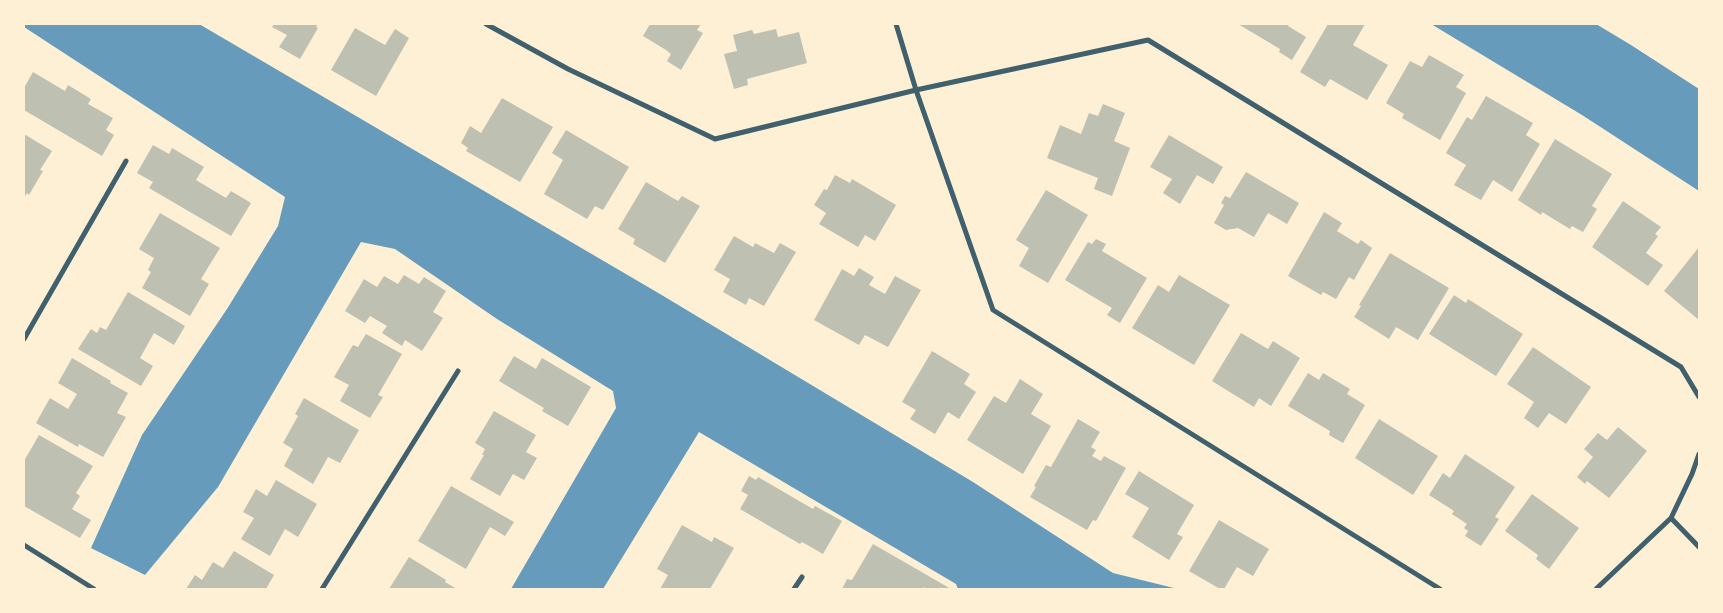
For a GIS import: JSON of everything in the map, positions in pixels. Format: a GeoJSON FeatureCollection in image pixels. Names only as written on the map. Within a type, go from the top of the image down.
{"type":"FeatureCollection","features":[{"type":"Feature","properties":{"kind":"street"},"geometry":{"type":"LineString","coordinates":[[486,24],[568,69],[715,139],[916,90],[1148,40],[1681,367],[1699,397]]}},
{"type":"Feature","properties":{"kind":"street"},"geometry":{"type":"LineString","coordinates":[[896,24],[916,90],[993,310],[1440,589]]}},
{"type":"Feature","properties":{"kind":"street"},"geometry":{"type":"LineString","coordinates":[[24,339],[126,161]]}},
{"type":"Feature","properties":{"kind":"street"},"geometry":{"type":"LineString","coordinates":[[322,589],[458,371]]}},
{"type":"Feature","properties":{"kind":"street"},"geometry":{"type":"LineString","coordinates":[[1596,589],[1671,518],[1692,474],[1699,454]]}},
{"type":"Feature","properties":{"kind":"street"},"geometry":{"type":"LineString","coordinates":[[1671,518],[1699,547]]}},
{"type":"Feature","properties":{"kind":"street"},"geometry":{"type":"LineString","coordinates":[[24,544],[94,589]]}},
{"type":"Feature","properties":{"kind":"street"},"geometry":{"type":"LineString","coordinates":[[794,589],[802,577]]}},
{"type":"Feature","properties":{"kind":"water"},"geometry":{"type":"Polygon","coordinates":[[[24,24],[199,24],[660,294],[973,482],[1113,573],[1178,589],[958,589],[956,584],[699,432],[603,589],[511,589],[616,408],[613,391],[497,319],[395,249],[361,242],[218,487],[145,575],[91,548],[142,435],[227,309],[278,226],[285,197],[24,27],[24,24]]]}},
{"type":"Feature","properties":{"kind":"water"},"geometry":{"type":"Polygon","coordinates":[[[1431,24],[1596,24],[1631,45],[1699,89],[1699,191],[1582,115],[1431,24]]]}},
{"type":"Feature","properties":{"kind":"building"},"geometry":{"type":"Polygon","coordinates":[[[274,24],[318,24],[316,27],[318,28],[300,59],[279,47],[287,35],[272,27],[274,24]]]}},
{"type":"Feature","properties":{"kind":"building"},"geometry":{"type":"Polygon","coordinates":[[[650,24],[701,24],[697,30],[703,33],[681,70],[667,61],[671,54],[643,36],[650,24]]]}},
{"type":"Feature","properties":{"kind":"building"},"geometry":{"type":"Polygon","coordinates":[[[1238,24],[1290,24],[1288,26],[1306,37],[1292,60],[1279,52],[1280,49],[1238,24]]]}},
{"type":"Feature","properties":{"kind":"building"},"geometry":{"type":"Polygon","coordinates":[[[1328,24],[1365,24],[1353,45],[1388,65],[1367,100],[1330,79],[1325,87],[1300,72],[1328,24]]]}},
{"type":"Feature","properties":{"kind":"building"},"geometry":{"type":"Polygon","coordinates":[[[355,28],[385,45],[395,29],[409,38],[376,96],[331,70],[355,28]]]}},
{"type":"Feature","properties":{"kind":"building"},"geometry":{"type":"Polygon","coordinates":[[[776,29],[778,37],[799,32],[807,63],[747,79],[748,85],[734,89],[724,54],[737,51],[733,35],[752,30],[754,34],[776,29]]]}},
{"type":"Feature","properties":{"kind":"building"},"geometry":{"type":"Polygon","coordinates":[[[1429,55],[1464,75],[1456,87],[1466,93],[1440,140],[1402,118],[1404,114],[1386,103],[1410,61],[1422,67],[1429,55]]]}},
{"type":"Feature","properties":{"kind":"building"},"geometry":{"type":"Polygon","coordinates":[[[33,72],[65,91],[68,85],[91,99],[88,104],[113,118],[106,130],[114,135],[102,156],[24,110],[24,88],[33,72]]]}},
{"type":"Feature","properties":{"kind":"building"},"geometry":{"type":"Polygon","coordinates":[[[1486,96],[1533,123],[1526,135],[1540,144],[1512,192],[1493,180],[1481,200],[1454,185],[1466,165],[1446,153],[1467,117],[1472,120],[1486,96]]]}},
{"type":"Feature","properties":{"kind":"building"},"geometry":{"type":"Polygon","coordinates":[[[502,98],[553,127],[520,182],[466,151],[468,148],[461,143],[470,126],[481,133],[502,98]]]}},
{"type":"Feature","properties":{"kind":"building"},"geometry":{"type":"Polygon","coordinates":[[[1103,104],[1125,113],[1114,141],[1130,148],[1112,196],[1094,189],[1098,178],[1047,158],[1060,125],[1081,134],[1089,113],[1098,116],[1103,104]]]}},
{"type":"Feature","properties":{"kind":"building"},"geometry":{"type":"Polygon","coordinates":[[[566,130],[629,167],[603,210],[595,206],[587,219],[544,194],[563,160],[552,153],[566,130]]]}},
{"type":"Feature","properties":{"kind":"building"},"geometry":{"type":"Polygon","coordinates":[[[24,134],[52,151],[40,170],[43,171],[29,195],[27,193],[24,198],[24,134]]]}},
{"type":"Feature","properties":{"kind":"building"},"geometry":{"type":"Polygon","coordinates":[[[1169,135],[1223,167],[1213,184],[1197,175],[1180,204],[1163,193],[1172,179],[1150,167],[1169,135]]]}},
{"type":"Feature","properties":{"kind":"building"},"geometry":{"type":"Polygon","coordinates":[[[1555,139],[1612,174],[1592,206],[1597,209],[1583,232],[1572,226],[1570,229],[1542,212],[1541,215],[1518,200],[1555,139]]]}},
{"type":"Feature","properties":{"kind":"building"},"geometry":{"type":"Polygon","coordinates":[[[153,145],[169,154],[172,148],[204,167],[196,180],[226,198],[231,191],[251,203],[231,236],[149,188],[153,182],[137,173],[153,145]]]}},
{"type":"Feature","properties":{"kind":"building"},"geometry":{"type":"Polygon","coordinates":[[[1246,172],[1299,203],[1287,224],[1268,213],[1254,237],[1238,228],[1226,230],[1214,223],[1224,205],[1221,203],[1225,196],[1230,198],[1246,172]]]}},
{"type":"Feature","properties":{"kind":"building"},"geometry":{"type":"Polygon","coordinates":[[[835,175],[850,183],[852,179],[896,205],[875,241],[865,235],[858,247],[819,224],[826,213],[814,205],[824,189],[827,190],[835,175]]]}},
{"type":"Feature","properties":{"kind":"building"},"geometry":{"type":"Polygon","coordinates":[[[646,182],[678,201],[682,196],[700,206],[665,263],[633,244],[635,239],[618,229],[646,182]]]}},
{"type":"Feature","properties":{"kind":"building"},"geometry":{"type":"Polygon","coordinates":[[[1046,190],[1088,215],[1048,283],[1019,266],[1029,248],[1016,240],[1046,190]]]}},
{"type":"Feature","properties":{"kind":"building"},"geometry":{"type":"Polygon","coordinates":[[[1623,201],[1661,227],[1655,234],[1658,236],[1646,253],[1663,265],[1648,286],[1592,247],[1623,201]]]}},
{"type":"Feature","properties":{"kind":"building"},"geometry":{"type":"Polygon","coordinates":[[[1324,212],[1342,223],[1337,231],[1358,244],[1361,240],[1372,248],[1354,280],[1349,277],[1336,299],[1323,292],[1321,295],[1288,276],[1324,212]]]}},
{"type":"Feature","properties":{"kind":"building"},"geometry":{"type":"Polygon","coordinates":[[[160,213],[220,248],[201,279],[209,284],[190,316],[142,288],[151,272],[148,270],[154,258],[139,249],[160,213]]]}},
{"type":"Feature","properties":{"kind":"building"},"geometry":{"type":"Polygon","coordinates":[[[734,236],[753,247],[755,243],[774,253],[780,243],[796,252],[764,306],[749,298],[746,305],[723,292],[730,279],[714,270],[734,236]]]}},
{"type":"Feature","properties":{"kind":"building"},"geometry":{"type":"Polygon","coordinates":[[[1096,239],[1106,244],[1102,251],[1147,278],[1120,323],[1107,315],[1112,308],[1065,280],[1088,242],[1092,244],[1096,239]]]}},
{"type":"Feature","properties":{"kind":"building"},"geometry":{"type":"Polygon","coordinates":[[[1699,247],[1699,320],[1664,291],[1699,247]]]}},
{"type":"Feature","properties":{"kind":"building"},"geometry":{"type":"Polygon","coordinates":[[[1390,253],[1449,288],[1418,340],[1396,327],[1389,339],[1354,317],[1361,306],[1359,305],[1390,253]]]}},
{"type":"Feature","properties":{"kind":"building"},"geometry":{"type":"Polygon","coordinates":[[[859,268],[874,277],[869,285],[885,294],[895,276],[921,290],[888,347],[865,335],[859,345],[814,320],[842,269],[854,276],[859,268]]]}},
{"type":"Feature","properties":{"kind":"building"},"geometry":{"type":"Polygon","coordinates":[[[404,275],[419,284],[424,277],[446,291],[433,312],[443,318],[422,351],[405,340],[402,346],[382,333],[387,326],[370,316],[365,323],[345,311],[364,279],[377,287],[384,276],[398,284],[404,275]]]}},
{"type":"Feature","properties":{"kind":"building"},"geometry":{"type":"Polygon","coordinates":[[[1179,275],[1230,305],[1194,365],[1132,328],[1158,285],[1169,292],[1179,275]]]}},
{"type":"Feature","properties":{"kind":"building"},"geometry":{"type":"Polygon","coordinates":[[[128,292],[185,326],[174,345],[154,333],[140,358],[153,366],[141,386],[78,349],[91,329],[97,333],[100,327],[106,330],[128,292]]]}},
{"type":"Feature","properties":{"kind":"building"},"geometry":{"type":"Polygon","coordinates":[[[1454,295],[1466,303],[1468,299],[1523,334],[1496,376],[1429,334],[1454,295]]]}},
{"type":"Feature","properties":{"kind":"building"},"geometry":{"type":"Polygon","coordinates":[[[1241,333],[1268,349],[1273,341],[1300,358],[1271,406],[1259,398],[1254,407],[1212,381],[1241,333]]]}},
{"type":"Feature","properties":{"kind":"building"},"geometry":{"type":"Polygon","coordinates":[[[366,334],[402,354],[378,395],[383,397],[370,418],[340,401],[349,385],[334,377],[353,345],[358,347],[366,334]]]}},
{"type":"Feature","properties":{"kind":"building"},"geometry":{"type":"Polygon","coordinates":[[[1533,347],[1591,387],[1566,424],[1549,413],[1538,428],[1524,418],[1534,402],[1507,384],[1533,347]]]}},
{"type":"Feature","properties":{"kind":"building"},"geometry":{"type":"Polygon","coordinates":[[[932,351],[970,374],[964,384],[976,392],[959,419],[948,412],[935,434],[910,419],[916,410],[902,402],[932,351]]]}},
{"type":"Feature","properties":{"kind":"building"},"geometry":{"type":"Polygon","coordinates":[[[514,356],[536,369],[542,358],[591,387],[568,426],[542,411],[544,408],[499,381],[514,356]]]}},
{"type":"Feature","properties":{"kind":"building"},"geometry":{"type":"Polygon","coordinates":[[[72,358],[128,393],[117,413],[126,417],[103,457],[79,444],[78,447],[36,423],[50,398],[68,409],[77,394],[58,383],[72,358]]]}},
{"type":"Feature","properties":{"kind":"building"},"geometry":{"type":"Polygon","coordinates":[[[1308,373],[1319,380],[1323,373],[1350,389],[1347,394],[1365,405],[1343,443],[1329,435],[1330,431],[1288,406],[1308,373]]]}},
{"type":"Feature","properties":{"kind":"building"},"geometry":{"type":"Polygon","coordinates":[[[1020,379],[1043,394],[1031,414],[1051,426],[1023,474],[967,440],[994,396],[1006,403],[1020,379]]]}},
{"type":"Feature","properties":{"kind":"building"},"geometry":{"type":"Polygon","coordinates":[[[304,398],[359,430],[340,463],[328,457],[313,484],[284,466],[293,449],[283,443],[298,416],[295,414],[304,398]]]}},
{"type":"Feature","properties":{"kind":"building"},"geometry":{"type":"Polygon","coordinates":[[[494,411],[536,435],[526,452],[537,458],[524,480],[513,474],[500,496],[470,479],[484,455],[482,455],[485,449],[475,443],[494,411]]]}},
{"type":"Feature","properties":{"kind":"building"},"geometry":{"type":"Polygon","coordinates":[[[1078,419],[1100,432],[1091,447],[1096,450],[1092,456],[1101,461],[1104,456],[1126,468],[1096,521],[1093,520],[1087,530],[1030,497],[1046,465],[1051,467],[1078,419]]]}},
{"type":"Feature","properties":{"kind":"building"},"geometry":{"type":"Polygon","coordinates":[[[1379,419],[1438,456],[1413,495],[1355,458],[1379,419]]]}},
{"type":"Feature","properties":{"kind":"building"},"geometry":{"type":"Polygon","coordinates":[[[1618,427],[1647,451],[1609,498],[1587,481],[1585,484],[1577,477],[1593,457],[1584,449],[1598,433],[1607,440],[1618,427]]]}},
{"type":"Feature","properties":{"kind":"building"},"geometry":{"type":"Polygon","coordinates":[[[39,435],[93,466],[76,493],[80,496],[72,509],[91,520],[80,538],[24,506],[24,461],[39,435]]]}},
{"type":"Feature","properties":{"kind":"building"},"geometry":{"type":"Polygon","coordinates":[[[1465,454],[1515,487],[1495,517],[1499,519],[1481,546],[1465,536],[1468,531],[1464,528],[1467,524],[1452,514],[1454,511],[1429,495],[1443,473],[1450,478],[1465,454]]]}},
{"type":"Feature","properties":{"kind":"building"},"geometry":{"type":"Polygon","coordinates":[[[1139,471],[1194,505],[1177,534],[1183,537],[1169,560],[1132,537],[1149,508],[1125,494],[1139,471]]]}},
{"type":"Feature","properties":{"kind":"building"},"geometry":{"type":"Polygon","coordinates":[[[749,476],[756,480],[758,477],[813,509],[815,506],[842,521],[823,554],[802,542],[800,544],[740,509],[748,495],[741,491],[749,476]]]}},
{"type":"Feature","properties":{"kind":"building"},"geometry":{"type":"Polygon","coordinates":[[[276,480],[317,504],[298,537],[285,529],[270,556],[241,539],[254,518],[243,512],[256,489],[267,496],[276,480]]]}},
{"type":"Feature","properties":{"kind":"building"},"geometry":{"type":"Polygon","coordinates":[[[451,486],[514,522],[505,536],[490,527],[466,569],[418,541],[451,486]]]}},
{"type":"Feature","properties":{"kind":"building"},"geometry":{"type":"Polygon","coordinates":[[[1532,494],[1579,528],[1549,569],[1536,559],[1538,555],[1505,531],[1532,494]]]}},
{"type":"Feature","properties":{"kind":"building"},"geometry":{"type":"Polygon","coordinates":[[[1219,520],[1269,549],[1253,576],[1237,567],[1224,589],[1220,589],[1189,571],[1219,520]]]}},
{"type":"Feature","properties":{"kind":"building"},"geometry":{"type":"Polygon","coordinates":[[[682,525],[712,542],[714,537],[734,548],[710,589],[660,589],[668,575],[657,569],[682,525]]]}},
{"type":"Feature","properties":{"kind":"building"},"geometry":{"type":"Polygon","coordinates":[[[873,544],[951,589],[927,589],[924,587],[923,589],[842,589],[847,579],[852,580],[873,544]]]}},
{"type":"Feature","properties":{"kind":"building"},"geometry":{"type":"Polygon","coordinates":[[[234,551],[274,575],[266,589],[186,589],[195,575],[202,580],[213,562],[223,568],[234,551]]]}},
{"type":"Feature","properties":{"kind":"building"},"geometry":{"type":"Polygon","coordinates":[[[409,557],[446,580],[445,582],[457,589],[389,589],[409,557]]]}}]}
